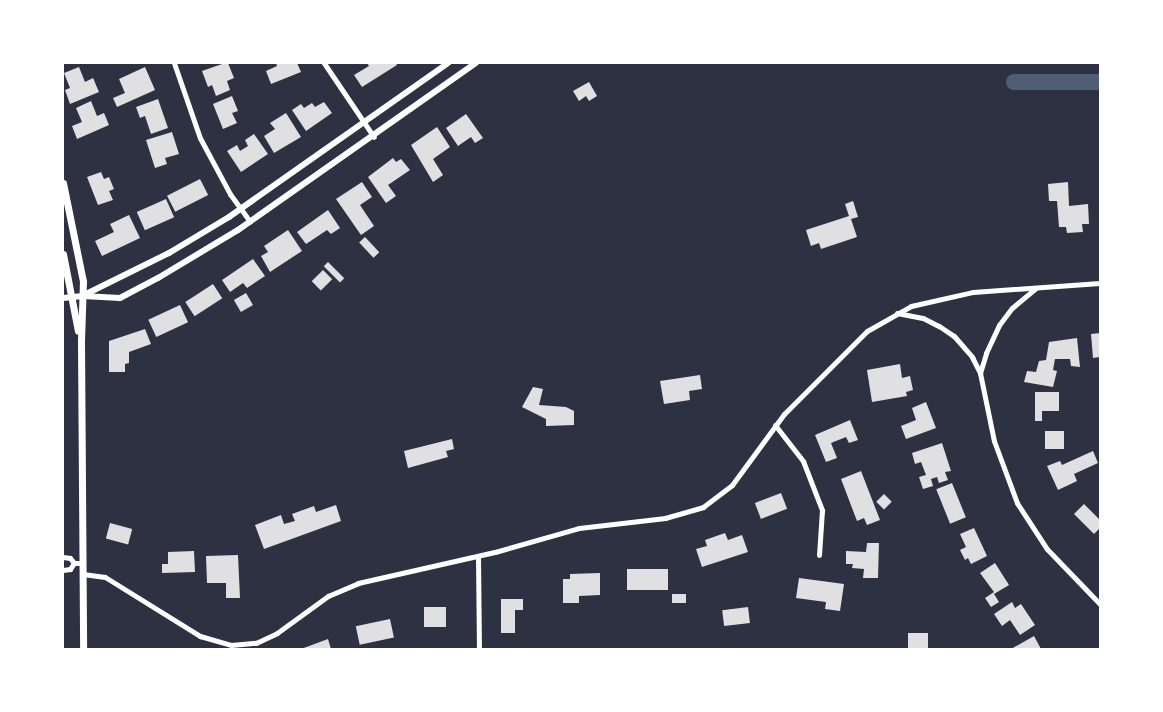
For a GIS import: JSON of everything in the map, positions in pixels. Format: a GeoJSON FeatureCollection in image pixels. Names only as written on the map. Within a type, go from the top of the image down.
{"type":"FeatureCollection","features":[{"type":"Feature","properties":{"kind":"main road"},"geometry":{"type":"LineString","coordinates":[[63,183],[77,243],[83,296],[81,342],[83,649]]}},
{"type":"Feature","properties":{"kind":"main road"},"geometry":{"type":"LineString","coordinates":[[63,254],[67,297],[81,342]]}},
{"type":"Feature","properties":{"kind":"street"},"geometry":{"type":"LineString","coordinates":[[174,63],[200,138],[250,222]]}},
{"type":"Feature","properties":{"kind":"street"},"geometry":{"type":"LineString","coordinates":[[324,63],[363,124],[374,137]]}},
{"type":"Feature","properties":{"kind":"street"},"geometry":{"type":"LineString","coordinates":[[83,296],[169,253],[241,209],[448,63]]}},
{"type":"Feature","properties":{"kind":"street"},"geometry":{"type":"LineString","coordinates":[[67,297],[120,298],[184,263],[250,222],[374,137],[476,63]]}},
{"type":"Feature","properties":{"kind":"street"},"geometry":{"type":"LineString","coordinates":[[83,574],[105,577],[200,636],[241,645],[270,637],[338,591],[358,583],[478,556],[579,528],[665,518],[703,507],[732,485],[775,425],[867,331],[895,313],[944,297],[1100,283]]}},
{"type":"Feature","properties":{"kind":"street"},"geometry":{"type":"LineString","coordinates":[[980,373],[986,352],[999,325],[1019,301],[1037,287]]}},
{"type":"Feature","properties":{"kind":"street"},"geometry":{"type":"LineString","coordinates":[[895,313],[923,318],[947,331],[967,349],[980,373],[994,441],[1017,502],[1047,549],[1100,604]]}},
{"type":"Feature","properties":{"kind":"street"},"geometry":{"type":"LineString","coordinates":[[775,425],[803,460],[822,510],[819,555]]}},
{"type":"Feature","properties":{"kind":"street"},"geometry":{"type":"LineString","coordinates":[[478,556],[479,649]]}},
{"type":"Feature","properties":{"kind":"street"},"geometry":{"type":"LineString","coordinates":[[63,557],[70,558],[74,563]]}},
{"type":"Feature","properties":{"kind":"street"},"geometry":{"type":"LineString","coordinates":[[74,563],[83,563]]}},
{"type":"Feature","properties":{"kind":"street"},"geometry":{"type":"LineString","coordinates":[[63,570],[70,569],[74,563]]}},
{"type":"Feature","properties":{"kind":"building"},"geometry":{"type":"Polygon","coordinates":[[[228,63],[234,78],[227,81],[230,90],[216,96],[212,85],[208,87],[202,71],[228,63]]]}},
{"type":"Feature","properties":{"kind":"building"},"geometry":{"type":"Polygon","coordinates":[[[276,63],[297,63],[301,72],[271,84],[266,71],[277,66],[276,63]]]}},
{"type":"Feature","properties":{"kind":"building"},"geometry":{"type":"Polygon","coordinates":[[[367,63],[396,63],[397,65],[362,87],[354,75],[369,66],[367,63]]]}},
{"type":"Feature","properties":{"kind":"building"},"geometry":{"type":"Polygon","coordinates":[[[79,67],[85,82],[93,78],[99,92],[70,104],[65,90],[70,88],[64,73],[79,67]]]}},
{"type":"Feature","properties":{"kind":"building"},"geometry":{"type":"Polygon","coordinates":[[[145,67],[155,90],[117,107],[113,98],[125,93],[119,79],[145,67]]]}},
{"type":"Feature","properties":{"kind":"building"},"geometry":{"type":"Polygon","coordinates":[[[589,82],[597,96],[589,101],[586,96],[579,101],[573,91],[589,82]]]}},
{"type":"Feature","properties":{"kind":"building"},"geometry":{"type":"Polygon","coordinates":[[[232,96],[238,111],[232,113],[237,123],[223,129],[213,104],[232,96]]]}},
{"type":"Feature","properties":{"kind":"building"},"geometry":{"type":"Polygon","coordinates":[[[158,99],[168,128],[151,134],[145,116],[140,118],[136,107],[158,99]]]}},
{"type":"Feature","properties":{"kind":"building"},"geometry":{"type":"Polygon","coordinates":[[[91,101],[97,116],[104,113],[109,125],[77,139],[72,126],[82,122],[76,108],[91,101]]]}},
{"type":"Feature","properties":{"kind":"building"},"geometry":{"type":"Polygon","coordinates":[[[324,102],[332,113],[306,131],[292,110],[301,104],[304,108],[312,103],[315,107],[324,102]]]}},
{"type":"Feature","properties":{"kind":"building"},"geometry":{"type":"Polygon","coordinates":[[[286,113],[301,137],[274,153],[264,136],[275,129],[270,123],[286,113]]]}},
{"type":"Feature","properties":{"kind":"building"},"geometry":{"type":"Polygon","coordinates":[[[466,114],[483,138],[475,143],[471,137],[458,146],[446,128],[466,114]]]}},
{"type":"Feature","properties":{"kind":"building"},"geometry":{"type":"Polygon","coordinates":[[[437,127],[450,147],[433,159],[443,175],[433,182],[411,145],[437,127]]]}},
{"type":"Feature","properties":{"kind":"building"},"geometry":{"type":"Polygon","coordinates":[[[172,132],[179,154],[165,158],[167,164],[155,168],[146,140],[172,132]]]}},
{"type":"Feature","properties":{"kind":"building"},"geometry":{"type":"Polygon","coordinates":[[[254,134],[268,154],[241,172],[227,151],[237,145],[240,151],[248,146],[245,140],[254,134]]]}},
{"type":"Feature","properties":{"kind":"building"},"geometry":{"type":"Polygon","coordinates":[[[393,158],[396,162],[401,159],[410,170],[388,185],[396,196],[386,203],[368,177],[393,158]]]}},
{"type":"Feature","properties":{"kind":"building"},"geometry":{"type":"Polygon","coordinates":[[[101,172],[104,179],[109,177],[114,189],[109,191],[113,200],[98,205],[87,177],[101,172]]]}},
{"type":"Feature","properties":{"kind":"building"},"geometry":{"type":"Polygon","coordinates":[[[200,179],[208,195],[175,212],[167,196],[200,179]]]}},
{"type":"Feature","properties":{"kind":"building"},"geometry":{"type":"Polygon","coordinates":[[[362,182],[372,197],[360,205],[374,226],[361,235],[336,199],[362,182]]]}},
{"type":"Feature","properties":{"kind":"building"},"geometry":{"type":"Polygon","coordinates":[[[1068,182],[1069,206],[1088,204],[1089,224],[1082,224],[1083,232],[1067,233],[1066,227],[1059,227],[1057,201],[1049,201],[1048,184],[1068,182]]]}},
{"type":"Feature","properties":{"kind":"building"},"geometry":{"type":"Polygon","coordinates":[[[166,199],[174,217],[145,230],[137,212],[166,199]]]}},
{"type":"Feature","properties":{"kind":"building"},"geometry":{"type":"Polygon","coordinates":[[[853,201],[858,217],[851,219],[857,237],[821,249],[819,243],[811,246],[806,230],[849,216],[845,204],[853,201]]]}},
{"type":"Feature","properties":{"kind":"building"},"geometry":{"type":"Polygon","coordinates":[[[328,210],[340,228],[331,234],[327,230],[306,244],[297,232],[328,210]]]}},
{"type":"Feature","properties":{"kind":"building"},"geometry":{"type":"Polygon","coordinates":[[[129,215],[140,238],[102,256],[95,241],[114,232],[110,224],[129,215]]]}},
{"type":"Feature","properties":{"kind":"building"},"geometry":{"type":"Polygon","coordinates":[[[288,230],[302,251],[270,272],[261,256],[268,252],[264,246],[288,230]]]}},
{"type":"Feature","properties":{"kind":"building"},"geometry":{"type":"Polygon","coordinates":[[[365,237],[379,252],[373,258],[359,242],[365,237]]]}},
{"type":"Feature","properties":{"kind":"building"},"geometry":{"type":"Polygon","coordinates":[[[253,259],[265,276],[247,288],[243,283],[230,292],[222,280],[253,259]]]}},
{"type":"Feature","properties":{"kind":"building"},"geometry":{"type":"Polygon","coordinates":[[[328,262],[344,278],[340,283],[324,266],[328,262]]]}},
{"type":"Feature","properties":{"kind":"building"},"geometry":{"type":"Polygon","coordinates":[[[323,270],[332,279],[321,291],[312,281],[323,270]]]}},
{"type":"Feature","properties":{"kind":"building"},"geometry":{"type":"Polygon","coordinates":[[[213,284],[222,298],[195,316],[185,302],[213,284]]]}},
{"type":"Feature","properties":{"kind":"building"},"geometry":{"type":"Polygon","coordinates":[[[246,293],[253,305],[241,312],[234,300],[246,293]]]}},
{"type":"Feature","properties":{"kind":"building"},"geometry":{"type":"Polygon","coordinates":[[[180,305],[188,322],[156,337],[148,320],[180,305]]]}},
{"type":"Feature","properties":{"kind":"building"},"geometry":{"type":"Polygon","coordinates":[[[145,329],[151,344],[129,352],[129,363],[125,364],[125,372],[109,372],[109,341],[145,329]]]}},
{"type":"Feature","properties":{"kind":"building"},"geometry":{"type":"Polygon","coordinates":[[[1100,333],[1100,357],[1093,358],[1091,334],[1100,333]]]}},
{"type":"Feature","properties":{"kind":"building"},"geometry":{"type":"Polygon","coordinates":[[[1077,338],[1080,367],[1071,366],[1070,359],[1055,359],[1053,370],[1057,371],[1053,387],[1024,382],[1027,371],[1036,372],[1039,361],[1046,360],[1049,342],[1077,338]]]}},
{"type":"Feature","properties":{"kind":"building"},"geometry":{"type":"Polygon","coordinates":[[[900,364],[902,378],[910,376],[913,390],[906,392],[907,396],[872,402],[867,370],[900,364]]]}},
{"type":"Feature","properties":{"kind":"building"},"geometry":{"type":"Polygon","coordinates":[[[700,375],[702,389],[689,391],[690,400],[664,404],[660,381],[700,375]]]}},
{"type":"Feature","properties":{"kind":"building"},"geometry":{"type":"Polygon","coordinates":[[[533,387],[543,389],[539,405],[566,407],[574,411],[574,425],[546,426],[546,419],[522,407],[533,387]]]}},
{"type":"Feature","properties":{"kind":"building"},"geometry":{"type":"Polygon","coordinates":[[[1035,392],[1059,392],[1059,411],[1042,411],[1042,421],[1035,421],[1035,392]]]}},
{"type":"Feature","properties":{"kind":"building"},"geometry":{"type":"Polygon","coordinates":[[[926,402],[936,428],[906,439],[901,426],[916,420],[912,408],[926,402]]]}},
{"type":"Feature","properties":{"kind":"building"},"geometry":{"type":"Polygon","coordinates":[[[850,420],[858,440],[849,443],[846,437],[831,443],[837,458],[826,462],[815,435],[850,420]]]}},
{"type":"Feature","properties":{"kind":"building"},"geometry":{"type":"Polygon","coordinates":[[[1045,431],[1064,431],[1064,449],[1045,449],[1045,431]]]}},
{"type":"Feature","properties":{"kind":"building"},"geometry":{"type":"Polygon","coordinates":[[[452,439],[454,449],[446,451],[448,457],[408,468],[404,451],[452,439]]]}},
{"type":"Feature","properties":{"kind":"building"},"geometry":{"type":"Polygon","coordinates":[[[942,443],[951,471],[945,472],[948,480],[939,483],[937,477],[931,479],[933,486],[923,489],[919,477],[926,475],[921,462],[915,464],[912,453],[942,443]]]}},
{"type":"Feature","properties":{"kind":"building"},"geometry":{"type":"Polygon","coordinates":[[[1093,451],[1098,463],[1074,474],[1077,481],[1058,490],[1047,466],[1060,461],[1062,465],[1093,451]]]}},
{"type":"Feature","properties":{"kind":"building"},"geometry":{"type":"Polygon","coordinates":[[[861,471],[880,520],[867,525],[864,518],[857,521],[841,479],[861,471]]]}},
{"type":"Feature","properties":{"kind":"building"},"geometry":{"type":"Polygon","coordinates":[[[952,483],[966,517],[950,524],[936,489],[952,483]]]}},
{"type":"Feature","properties":{"kind":"building"},"geometry":{"type":"Polygon","coordinates":[[[781,493],[787,509],[761,519],[755,503],[781,493]]]}},
{"type":"Feature","properties":{"kind":"building"},"geometry":{"type":"Polygon","coordinates":[[[884,494],[892,502],[884,510],[876,502],[884,494]]]}},
{"type":"Feature","properties":{"kind":"building"},"geometry":{"type":"Polygon","coordinates":[[[1084,504],[1100,520],[1100,528],[1094,534],[1074,514],[1084,504]]]}},
{"type":"Feature","properties":{"kind":"building"},"geometry":{"type":"Polygon","coordinates":[[[336,505],[341,521],[264,549],[255,525],[281,515],[284,524],[295,521],[292,514],[314,506],[316,512],[336,505]]]}},
{"type":"Feature","properties":{"kind":"building"},"geometry":{"type":"Polygon","coordinates":[[[110,523],[132,529],[128,544],[106,538],[110,523]]]}},
{"type":"Feature","properties":{"kind":"building"},"geometry":{"type":"Polygon","coordinates":[[[974,528],[987,556],[971,564],[968,558],[965,560],[960,550],[966,547],[960,534],[974,528]]]}},
{"type":"Feature","properties":{"kind":"building"},"geometry":{"type":"Polygon","coordinates":[[[725,533],[728,540],[742,535],[748,552],[702,567],[696,549],[707,546],[705,540],[725,533]]]}},
{"type":"Feature","properties":{"kind":"building"},"geometry":{"type":"Polygon","coordinates":[[[867,543],[879,543],[878,578],[863,578],[864,569],[852,568],[853,564],[846,564],[846,551],[866,552],[867,543]]]}},
{"type":"Feature","properties":{"kind":"building"},"geometry":{"type":"Polygon","coordinates":[[[194,551],[195,572],[162,573],[162,564],[168,564],[168,552],[194,551]]]}},
{"type":"Feature","properties":{"kind":"building"},"geometry":{"type":"Polygon","coordinates":[[[238,555],[240,598],[226,598],[226,583],[207,583],[206,556],[238,555]]]}},
{"type":"Feature","properties":{"kind":"building"},"geometry":{"type":"Polygon","coordinates":[[[995,563],[1009,585],[994,594],[999,602],[991,607],[985,598],[994,592],[980,573],[995,563]]]}},
{"type":"Feature","properties":{"kind":"building"},"geometry":{"type":"Polygon","coordinates":[[[627,569],[668,569],[668,590],[627,590],[627,569]]]}},
{"type":"Feature","properties":{"kind":"building"},"geometry":{"type":"Polygon","coordinates":[[[600,573],[600,595],[579,596],[579,603],[563,603],[563,579],[570,579],[570,574],[600,573]]]}},
{"type":"Feature","properties":{"kind":"building"},"geometry":{"type":"Polygon","coordinates":[[[799,578],[844,584],[840,611],[825,609],[826,602],[796,598],[799,578]]]}},
{"type":"Feature","properties":{"kind":"building"},"geometry":{"type":"Polygon","coordinates":[[[672,594],[686,594],[686,603],[672,603],[672,594]]]}},
{"type":"Feature","properties":{"kind":"building"},"geometry":{"type":"Polygon","coordinates":[[[501,599],[523,599],[523,610],[515,610],[515,633],[501,633],[501,599]]]}},
{"type":"Feature","properties":{"kind":"building"},"geometry":{"type":"Polygon","coordinates":[[[1012,602],[1015,608],[1021,604],[1035,625],[1020,635],[1010,620],[1002,626],[994,614],[1012,602]]]}},
{"type":"Feature","properties":{"kind":"building"},"geometry":{"type":"Polygon","coordinates":[[[424,607],[446,607],[446,627],[424,627],[424,607]]]}},
{"type":"Feature","properties":{"kind":"building"},"geometry":{"type":"Polygon","coordinates":[[[748,607],[750,623],[724,626],[722,610],[748,607]]]}},
{"type":"Feature","properties":{"kind":"building"},"geometry":{"type":"Polygon","coordinates":[[[390,619],[394,638],[360,645],[356,626],[390,619]]]}},
{"type":"Feature","properties":{"kind":"building"},"geometry":{"type":"Polygon","coordinates":[[[908,633],[928,633],[928,649],[908,649],[908,633]]]}},
{"type":"Feature","properties":{"kind":"building"},"geometry":{"type":"Polygon","coordinates":[[[1034,636],[1041,649],[1011,649],[1034,636]]]}},
{"type":"Feature","properties":{"kind":"building"},"geometry":{"type":"Polygon","coordinates":[[[328,639],[331,649],[301,649],[328,639]]]}},
{"type":"Feature","properties":{"kind":"waterway"},"geometry":{"type":"LineString","coordinates":[[1014,82],[1100,82]]}}]}
